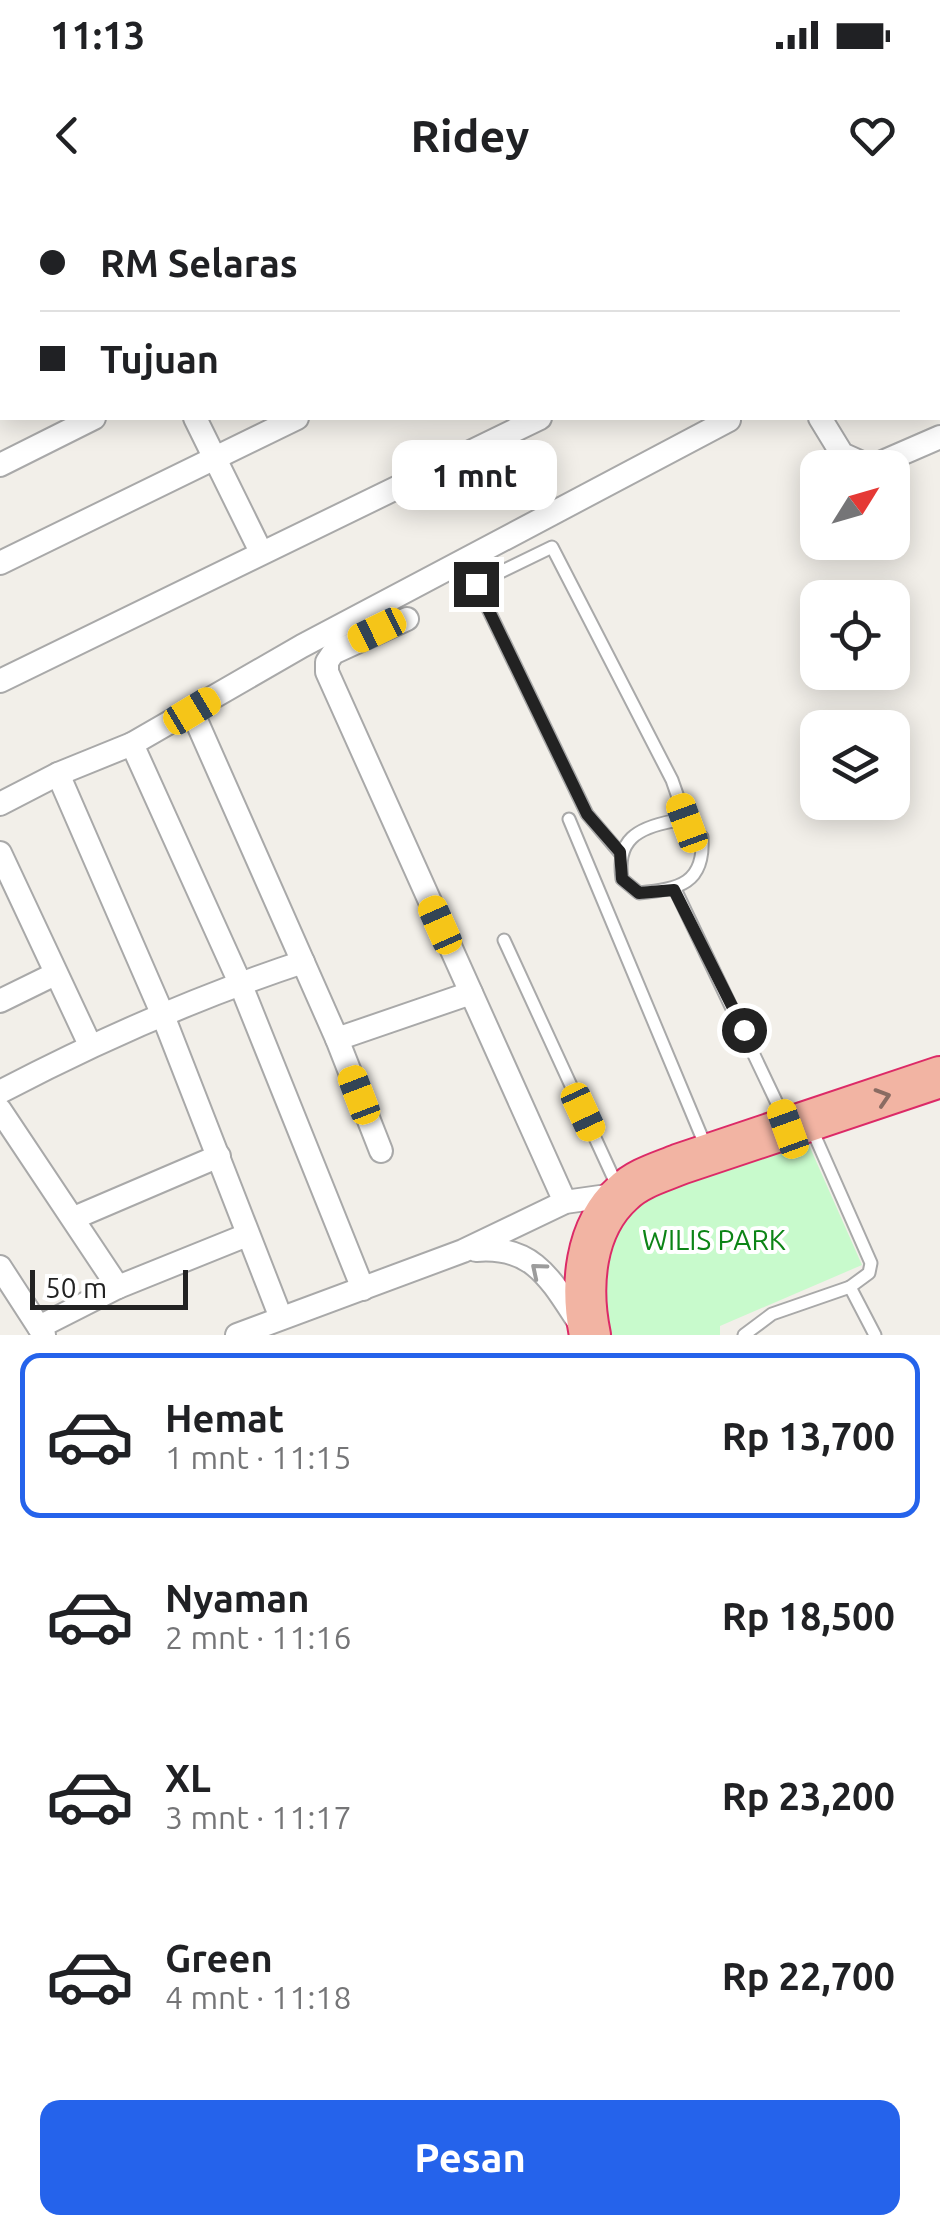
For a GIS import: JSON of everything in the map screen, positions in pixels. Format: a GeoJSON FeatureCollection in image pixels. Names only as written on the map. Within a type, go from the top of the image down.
{"type":"FeatureCollection","features":[{"type":"Feature","properties":{"kind":"highway"},"geometry":{"type":"LineString","coordinates":[[589,1335],[585,1310],[587,1260],[613,1205],[640,1180],[940,1077]]}},
{"type":"Feature","properties":{"kind":"street"},"geometry":{"type":"LineString","coordinates":[[0,466],[90,420]]}},
{"type":"Feature","properties":{"kind":"street"},"geometry":{"type":"LineString","coordinates":[[196,420],[261,552]]}},
{"type":"Feature","properties":{"kind":"street"},"geometry":{"type":"LineString","coordinates":[[0,563],[293,420]]}},
{"type":"Feature","properties":{"kind":"street"},"geometry":{"type":"LineString","coordinates":[[0,681],[536,420]]}},
{"type":"Feature","properties":{"kind":"street"},"geometry":{"type":"LineString","coordinates":[[0,804],[58,774],[132,744],[302,646],[727,420]]}},
{"type":"Feature","properties":{"kind":"street"},"geometry":{"type":"LineString","coordinates":[[821,420],[842,454],[871,467],[940,437]]}},
{"type":"Feature","properties":{"kind":"street"},"geometry":{"type":"LineString","coordinates":[[407,620],[333,652],[327,672],[565,1202]]}},
{"type":"Feature","properties":{"kind":"street"},"geometry":{"type":"LineString","coordinates":[[192,711],[337,1039],[381,1151]]}},
{"type":"Feature","properties":{"kind":"street"},"geometry":{"type":"LineString","coordinates":[[132,744],[240,983],[363,1289]]}},
{"type":"Feature","properties":{"kind":"street"},"geometry":{"type":"LineString","coordinates":[[58,774],[162,1013],[280,1318]]}},
{"type":"Feature","properties":{"kind":"street"},"geometry":{"type":"LineString","coordinates":[[0,853],[10,901],[55,974],[90,1045]]}},
{"type":"Feature","properties":{"kind":"street"},"geometry":{"type":"LineString","coordinates":[[0,1092],[162,1013],[303,962]]}},
{"type":"Feature","properties":{"kind":"street"},"geometry":{"type":"LineString","coordinates":[[0,1001],[55,974]]}},
{"type":"Feature","properties":{"kind":"street"},"geometry":{"type":"LineString","coordinates":[[337,1039],[471,993]]}},
{"type":"Feature","properties":{"kind":"street"},"geometry":{"type":"LineString","coordinates":[[0,1110],[118,1287]]}},
{"type":"Feature","properties":{"kind":"street"},"geometry":{"type":"LineString","coordinates":[[74,1218],[219,1156]]}},
{"type":"Feature","properties":{"kind":"street"},"geometry":{"type":"LineString","coordinates":[[237,1335],[463,1252],[565,1202],[613,1205]]}},
{"type":"Feature","properties":{"kind":"street"},"geometry":{"type":"LineString","coordinates":[[0,1268],[42,1331],[118,1287],[247,1236]]}},
{"type":"Feature","properties":{"kind":"street"},"geometry":{"type":"LineString","coordinates":[[463,1252],[504,1248],[528,1260],[552,1282],[589,1335]]}},
{"type":"Feature","properties":{"kind":"lane"},"geometry":{"type":"LineString","coordinates":[[620,852],[587,814],[476,584],[552,548],[672,780],[687,823],[702,837],[703,854],[697,871],[674,890],[639,893],[622,879],[620,852],[625,844],[649,826],[673,821],[687,823]]}},
{"type":"Feature","properties":{"kind":"lane"},"geometry":{"type":"LineString","coordinates":[[569,819],[710,1155]]}},
{"type":"Feature","properties":{"kind":"lane"},"geometry":{"type":"LineString","coordinates":[[674,890],[778,1101],[798,1125],[872,1263],[870,1274],[850,1287],[772,1314],[744,1335]]}},
{"type":"Feature","properties":{"kind":"lane"},"geometry":{"type":"LineString","coordinates":[[504,940],[613,1205]]}},
{"type":"Feature","properties":{"kind":"lane"},"geometry":{"type":"LineString","coordinates":[[850,1287],[875,1335]]}},
{"type":"Feature","properties":{"kind":"green space","name":"WILIS PARK"},"geometry":{"type":"Polygon","coordinates":[[[804,1134],[862,1265],[720,1326],[720,1335],[590,1335],[608,1213],[804,1134]]]}},
{"type":"Feature","properties":{"kind":"route"},"geometry":{"type":"LineString","coordinates":[[476,584],[587,814],[620,852],[622,879],[639,893],[674,890],[744,1030]]}}]}
